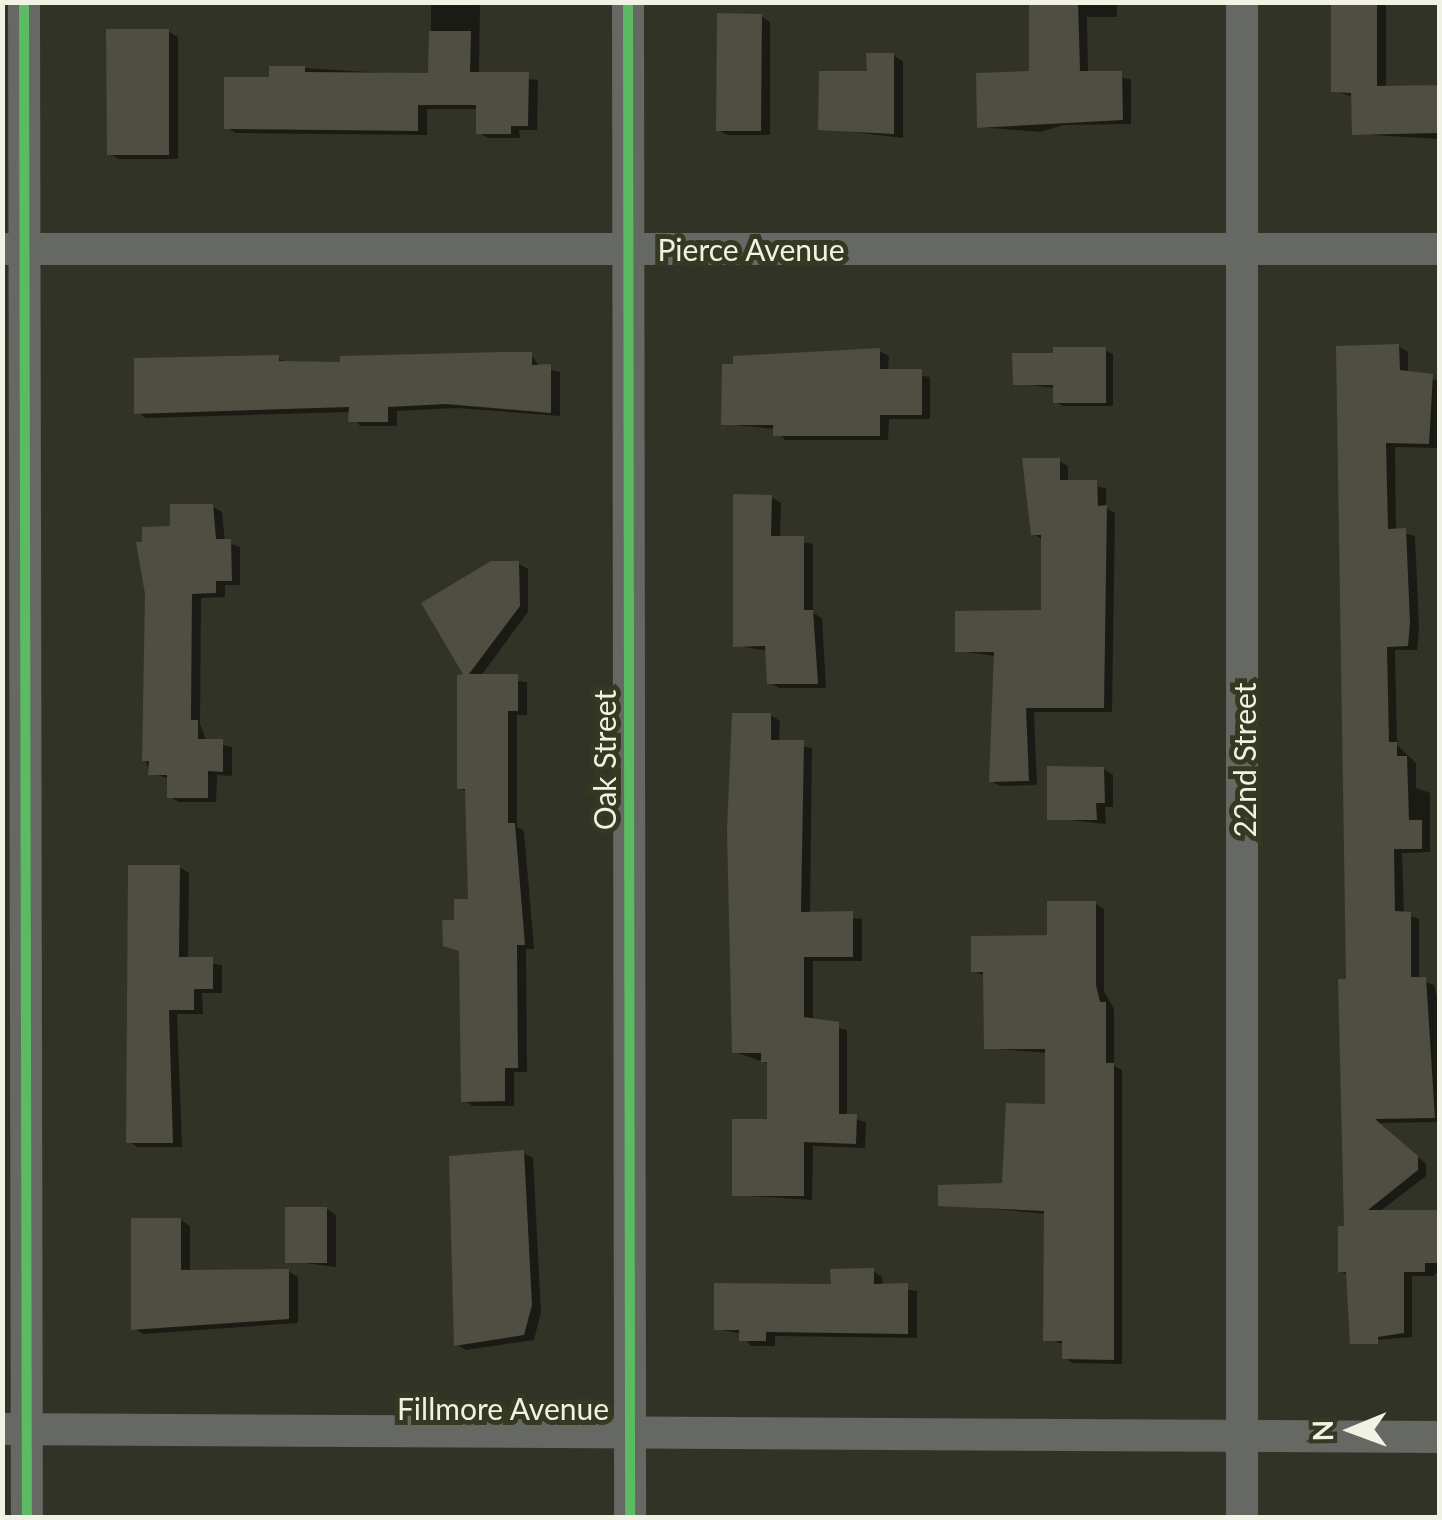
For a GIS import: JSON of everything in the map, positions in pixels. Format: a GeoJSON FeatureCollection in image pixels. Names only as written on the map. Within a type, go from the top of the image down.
{"type":"FeatureCollection","features":[{"type":"Feature","properties":{"kind":"street"},"geometry":{"type":"LineString","coordinates":[[24,2],[14,249],[15,1429],[27,1518]]}},
{"type":"Feature","properties":{"kind":"street","name":"Oak Street"},"geometry":{"type":"LineString","coordinates":[[628,2],[630,1518]]}},
{"type":"Feature","properties":{"kind":"street","name":"22nd Street"},"geometry":{"type":"LineString","coordinates":[[1242,2],[1242,1518]]}},
{"type":"Feature","properties":{"kind":"street","name":"Pierce Avenue"},"geometry":{"type":"LineString","coordinates":[[14,249],[1440,249]]}},
{"type":"Feature","properties":{"kind":"street","name":"Fillmore Avenue"},"geometry":{"type":"LineString","coordinates":[[15,1429],[1440,1437]]}},
{"type":"Feature","properties":{"kind":"building"},"geometry":{"type":"Polygon","coordinates":[[[1029,2],[1078,2],[1080,71],[1122,71],[1123,120],[977,128],[976,73],[1029,71],[1029,2]]]}},
{"type":"Feature","properties":{"kind":"building"},"geometry":{"type":"Polygon","coordinates":[[[1331,2],[1377,2],[1377,86],[1440,85],[1440,133],[1352,135],[1351,93],[1331,92],[1331,2]]]}},
{"type":"Feature","properties":{"kind":"building"},"geometry":{"type":"Polygon","coordinates":[[[717,13],[762,14],[761,131],[716,131],[717,13]]]}},
{"type":"Feature","properties":{"kind":"building"},"geometry":{"type":"Polygon","coordinates":[[[106,29],[169,29],[169,155],[107,155],[106,29]]]}},
{"type":"Feature","properties":{"kind":"building"},"geometry":{"type":"Polygon","coordinates":[[[429,31],[471,31],[470,72],[529,72],[528,126],[511,126],[511,134],[476,134],[476,105],[418,105],[418,131],[224,129],[224,77],[269,77],[269,66],[305,66],[305,72],[428,73],[429,31]]]}},
{"type":"Feature","properties":{"kind":"building"},"geometry":{"type":"Polygon","coordinates":[[[866,53],[894,53],[894,134],[818,130],[819,71],[867,71],[866,53]]]}},
{"type":"Feature","properties":{"kind":"building"},"geometry":{"type":"Polygon","coordinates":[[[1399,344],[1400,370],[1433,374],[1429,444],[1386,443],[1388,529],[1406,528],[1410,623],[1408,646],[1387,647],[1389,742],[1397,742],[1397,756],[1407,756],[1409,820],[1422,820],[1422,849],[1394,849],[1395,911],[1411,912],[1411,977],[1426,977],[1435,1118],[1375,1119],[1418,1156],[1418,1170],[1368,1210],[1440,1210],[1440,1263],[1425,1263],[1425,1272],[1404,1272],[1404,1333],[1378,1337],[1378,1344],[1350,1344],[1346,1272],[1338,1272],[1338,1226],[1344,1226],[1338,979],[1346,979],[1336,346],[1399,344]]]}},
{"type":"Feature","properties":{"kind":"building"},"geometry":{"type":"Polygon","coordinates":[[[1053,347],[1106,347],[1106,403],[1053,403],[1053,385],[1013,385],[1012,353],[1053,353],[1053,347]]]}},
{"type":"Feature","properties":{"kind":"building"},"geometry":{"type":"Polygon","coordinates":[[[880,348],[880,369],[922,369],[922,415],[880,415],[880,436],[773,436],[773,425],[721,425],[722,364],[733,364],[733,356],[880,348]]]}},
{"type":"Feature","properties":{"kind":"building"},"geometry":{"type":"Polygon","coordinates":[[[532,352],[532,365],[551,364],[551,413],[446,404],[388,407],[388,422],[348,422],[349,407],[134,414],[134,358],[279,355],[279,361],[340,362],[340,356],[532,352]]]}},
{"type":"Feature","properties":{"kind":"building"},"geometry":{"type":"Polygon","coordinates":[[[1022,458],[1060,458],[1060,480],[1097,480],[1098,506],[1107,505],[1104,708],[1026,708],[1029,781],[989,782],[994,652],[955,652],[955,611],[1041,610],[1041,535],[1031,535],[1022,458]]]}},
{"type":"Feature","properties":{"kind":"building"},"geometry":{"type":"Polygon","coordinates":[[[733,494],[772,495],[771,536],[804,536],[804,610],[813,610],[818,684],[767,684],[765,646],[733,647],[733,494]]]}},
{"type":"Feature","properties":{"kind":"building"},"geometry":{"type":"Polygon","coordinates":[[[170,504],[213,504],[216,539],[231,539],[232,581],[216,581],[216,593],[192,594],[191,720],[198,720],[198,739],[223,739],[223,772],[208,771],[208,798],[167,798],[167,775],[148,775],[149,761],[142,761],[145,594],[136,542],[142,542],[142,527],[170,526],[170,504]]]}},
{"type":"Feature","properties":{"kind":"building"},"geometry":{"type":"Polygon","coordinates":[[[491,561],[519,561],[520,606],[469,674],[518,674],[518,711],[508,711],[508,823],[515,823],[525,945],[517,945],[518,1068],[505,1068],[505,1101],[461,1102],[459,951],[443,946],[442,920],[454,920],[454,899],[468,899],[465,789],[457,789],[457,675],[463,674],[421,603],[491,561]]]}},
{"type":"Feature","properties":{"kind":"building"},"geometry":{"type":"Polygon","coordinates":[[[732,713],[771,713],[771,740],[804,740],[801,912],[853,911],[853,957],[804,957],[804,1017],[839,1022],[839,1114],[857,1114],[856,1144],[804,1142],[804,1196],[732,1196],[732,1119],[767,1119],[767,1062],[761,1062],[761,1053],[732,1053],[727,830],[732,713]]]}},
{"type":"Feature","properties":{"kind":"building"},"geometry":{"type":"Polygon","coordinates":[[[1047,766],[1104,767],[1105,803],[1096,803],[1097,820],[1047,820],[1047,766]]]}},
{"type":"Feature","properties":{"kind":"building"},"geometry":{"type":"Polygon","coordinates":[[[128,865],[180,865],[179,957],[213,957],[213,989],[194,989],[194,1010],[169,1010],[173,1143],[126,1143],[128,865]]]}},
{"type":"Feature","properties":{"kind":"building"},"geometry":{"type":"Polygon","coordinates":[[[1047,901],[1096,901],[1096,985],[1100,1002],[1106,1002],[1106,1063],[1114,1063],[1114,1360],[1062,1359],[1062,1341],[1043,1341],[1044,1211],[938,1206],[938,1185],[1002,1183],[1006,1103],[1045,1104],[1045,1049],[984,1049],[983,972],[971,972],[971,936],[1047,935],[1047,901]]]}},
{"type":"Feature","properties":{"kind":"building"},"geometry":{"type":"Polygon","coordinates":[[[524,1150],[532,1305],[524,1335],[454,1346],[449,1156],[524,1150]]]}},
{"type":"Feature","properties":{"kind":"building"},"geometry":{"type":"Polygon","coordinates":[[[285,1207],[327,1207],[327,1263],[285,1263],[285,1207]]]}},
{"type":"Feature","properties":{"kind":"building"},"geometry":{"type":"Polygon","coordinates":[[[131,1218],[181,1218],[181,1270],[289,1269],[289,1319],[131,1330],[131,1218]]]}},
{"type":"Feature","properties":{"kind":"building"},"geometry":{"type":"Polygon","coordinates":[[[874,1268],[874,1284],[908,1283],[908,1334],[766,1332],[766,1341],[739,1341],[739,1330],[714,1330],[714,1283],[831,1284],[830,1269],[874,1268]]]}},
{"type":"Feature","properties":{"kind":"cycle path"},"geometry":{"type":"LineString","coordinates":[[24,2],[27,1518]]}},
{"type":"Feature","properties":{"kind":"cycle path"},"geometry":{"type":"LineString","coordinates":[[628,2],[630,1518]]}}]}
